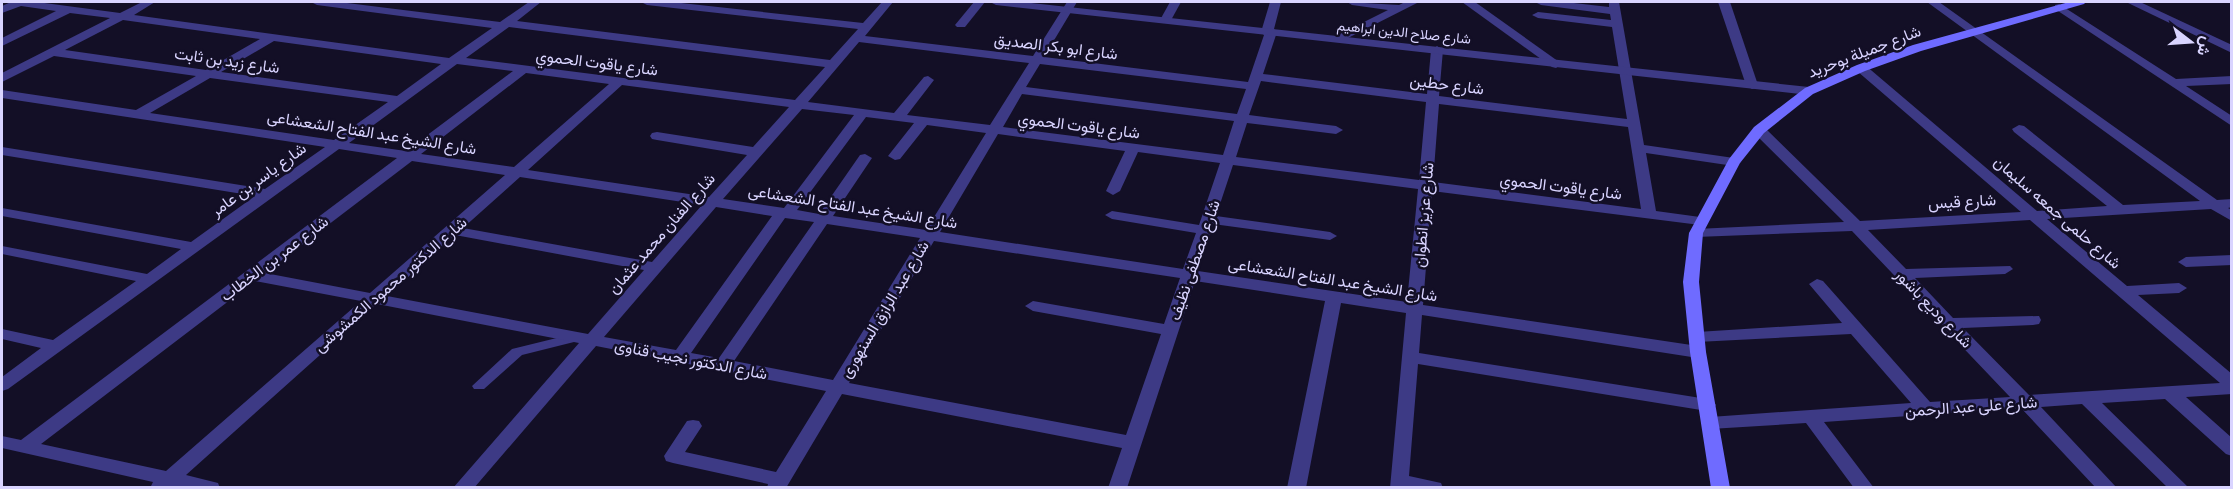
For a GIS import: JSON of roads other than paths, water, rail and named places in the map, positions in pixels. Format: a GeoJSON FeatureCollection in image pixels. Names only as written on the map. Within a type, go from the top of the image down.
{"type":"FeatureCollection","features":[{"type":"Feature","properties":{"kind":"main road","name":"شارع جميلة بوحريد"},"geometry":{"type":"LineString","coordinates":[[1721,488],[1697,345],[1691,282],[1698,227],[1734,162],[1760,130],[1809,91],[1861,68],[1917,48],[2080,2]]}},
{"type":"Feature","properties":{"kind":"street"},"geometry":{"type":"LineString","coordinates":[[2,10],[19,2]]}},
{"type":"Feature","properties":{"kind":"street","name":"شارع ياقوت الحموي"},"geometry":{"type":"LineString","coordinates":[[19,2],[453,61],[1649,213],[1698,227]]}},
{"type":"Feature","properties":{"kind":"street"},"geometry":{"type":"LineString","coordinates":[[2,78],[150,2]]}},
{"type":"Feature","properties":{"kind":"street"},"geometry":{"type":"LineString","coordinates":[[317,2],[833,64]]}},
{"type":"Feature","properties":{"kind":"street","name":"شارع ياسر بن عامر"},"geometry":{"type":"LineString","coordinates":[[2,385],[536,2]]}},
{"type":"Feature","properties":{"kind":"street","name":"شارع ابو بكر الصديق"},"geometry":{"type":"LineString","coordinates":[[647,2],[1036,60],[1254,82]]}},
{"type":"Feature","properties":{"kind":"street","name":"شارع الفنان محمد عثمان"},"geometry":{"type":"LineString","coordinates":[[462,488],[584,339],[655,267],[888,2]]}},
{"type":"Feature","properties":{"kind":"street"},"geometry":{"type":"LineString","coordinates":[[961,25],[979,2]]}},
{"type":"Feature","properties":{"kind":"street","name":"شارع صلاح الدين ابراهيم"},"geometry":{"type":"LineString","coordinates":[[996,2],[1070,5],[1166,20],[1269,32],[1809,91]]}},
{"type":"Feature","properties":{"kind":"street"},"geometry":{"type":"LineString","coordinates":[[1166,20],[1175,2]]}},
{"type":"Feature","properties":{"kind":"street","name":"شارع مصطفى نظيف"},"geometry":{"type":"LineString","coordinates":[[1117,488],[1254,82],[1276,2]]}},
{"type":"Feature","properties":{"kind":"street"},"geometry":{"type":"LineString","coordinates":[[1352,2],[1400,8]]}},
{"type":"Feature","properties":{"kind":"street"},"geometry":{"type":"LineString","coordinates":[[1338,39],[1413,2]]}},
{"type":"Feature","properties":{"kind":"street"},"geometry":{"type":"LineString","coordinates":[[1468,2],[1556,63]]}},
{"type":"Feature","properties":{"kind":"street"},"geometry":{"type":"LineString","coordinates":[[1541,2],[1616,12]]}},
{"type":"Feature","properties":{"kind":"street"},"geometry":{"type":"LineString","coordinates":[[1724,2],[1752,85]]}},
{"type":"Feature","properties":{"kind":"street"},"geometry":{"type":"LineString","coordinates":[[1929,2],[2232,217]]}},
{"type":"Feature","properties":{"kind":"street"},"geometry":{"type":"LineString","coordinates":[[2132,2],[2231,49]]}},
{"type":"Feature","properties":{"kind":"street","name":"شارع عبد الرازق السنهورى"},"geometry":{"type":"LineString","coordinates":[[778,484],[1070,5]]}},
{"type":"Feature","properties":{"kind":"street"},"geometry":{"type":"LineString","coordinates":[[2059,8],[2232,122]]}},
{"type":"Feature","properties":{"kind":"street"},"geometry":{"type":"LineString","coordinates":[[2,42],[69,9]]}},
{"type":"Feature","properties":{"kind":"street"},"geometry":{"type":"LineString","coordinates":[[1538,15],[1616,12]]}},
{"type":"Feature","properties":{"kind":"street"},"geometry":{"type":"LineString","coordinates":[[1616,12],[1649,213]]}},
{"type":"Feature","properties":{"kind":"street"},"geometry":{"type":"LineString","coordinates":[[136,115],[272,37]]}},
{"type":"Feature","properties":{"kind":"street","name":"شارع عزيز انطوان"},"geometry":{"type":"LineString","coordinates":[[1399,484],[1437,50]]}},
{"type":"Feature","properties":{"kind":"street","name":"شارع زيد بن ثابت"},"geometry":{"type":"LineString","coordinates":[[51,52],[398,100]]}},
{"type":"Feature","properties":{"kind":"street","name":"شارع حلمى جمعه سليمان"},"geometry":{"type":"LineString","coordinates":[[1861,68],[2232,386]]}},
{"type":"Feature","properties":{"kind":"street","name":"شارع عمر بن الخطاب"},"geometry":{"type":"LineString","coordinates":[[24,447],[524,69]]}},
{"type":"Feature","properties":{"kind":"street"},"geometry":{"type":"LineString","coordinates":[[897,118],[928,80]]}},
{"type":"Feature","properties":{"kind":"street"},"geometry":{"type":"LineString","coordinates":[[2172,83],[2232,80]]}},
{"type":"Feature","properties":{"kind":"street","name":"شارع الدكتور محمود الكمشوشى"},"geometry":{"type":"LineString","coordinates":[[164,483],[620,81]]}},
{"type":"Feature","properties":{"kind":"street","name":"شارع حطين"},"geometry":{"type":"LineString","coordinates":[[1254,82],[1433,99],[1634,124]]}},
{"type":"Feature","properties":{"kind":"street"},"geometry":{"type":"LineString","coordinates":[[1018,90],[1336,130]]}},
{"type":"Feature","properties":{"kind":"street","name":"شارع الشيخ عبد الفتاح الشعشاعى"},"geometry":{"type":"LineString","coordinates":[[2,94],[1414,309],[1697,345],[1855,328]]}},
{"type":"Feature","properties":{"kind":"street"},"geometry":{"type":"LineString","coordinates":[[680,357],[784,213],[862,113]]}},
{"type":"Feature","properties":{"kind":"street"},"geometry":{"type":"LineString","coordinates":[[895,156],[922,121]]}},
{"type":"Feature","properties":{"kind":"street"},"geometry":{"type":"LineString","coordinates":[[2019,129],[2120,210]]}},
{"type":"Feature","properties":{"kind":"street","name":"شارع وديع باشور"},"geometry":{"type":"LineString","coordinates":[[1760,130],[1856,226],[2108,488]]}},
{"type":"Feature","properties":{"kind":"street"},"geometry":{"type":"LineString","coordinates":[[657,136],[756,152]]}},
{"type":"Feature","properties":{"kind":"street"},"geometry":{"type":"LineString","coordinates":[[1113,191],[1133,148]]}},
{"type":"Feature","properties":{"kind":"street"},"geometry":{"type":"LineString","coordinates":[[1638,148],[1734,162]]}},
{"type":"Feature","properties":{"kind":"street"},"geometry":{"type":"LineString","coordinates":[[6,154],[267,194]]}},
{"type":"Feature","properties":{"kind":"street"},"geometry":{"type":"LineString","coordinates":[[723,365],[865,158]]}},
{"type":"Feature","properties":{"kind":"street","name":"شارع قيس"},"geometry":{"type":"LineString","coordinates":[[1698,227],[1856,226],[2232,203]]}},
{"type":"Feature","properties":{"kind":"street"},"geometry":{"type":"LineString","coordinates":[[2,212],[194,247]]}},
{"type":"Feature","properties":{"kind":"street"},"geometry":{"type":"LineString","coordinates":[[1112,215],[1330,236]]}},
{"type":"Feature","properties":{"kind":"street"},"geometry":{"type":"LineString","coordinates":[[451,230],[655,267]]}},
{"type":"Feature","properties":{"kind":"street"},"geometry":{"type":"LineString","coordinates":[[2,250],[150,279]]}},
{"type":"Feature","properties":{"kind":"street"},"geometry":{"type":"LineString","coordinates":[[2186,262],[2232,260]]}},
{"type":"Feature","properties":{"kind":"street"},"geometry":{"type":"LineString","coordinates":[[1901,274],[2005,269]]}},
{"type":"Feature","properties":{"kind":"street","name":"شارع الدكتور نجيب قناوى"},"geometry":{"type":"LineString","coordinates":[[251,275],[1132,443]]}},
{"type":"Feature","properties":{"kind":"street"},"geometry":{"type":"LineString","coordinates":[[1817,284],[1926,409]]}},
{"type":"Feature","properties":{"kind":"street"},"geometry":{"type":"LineString","coordinates":[[2123,291],[2180,288]]}},
{"type":"Feature","properties":{"kind":"street"},"geometry":{"type":"LineString","coordinates":[[1296,488],[1334,297]]}},
{"type":"Feature","properties":{"kind":"street"},"geometry":{"type":"LineString","coordinates":[[1034,306],[1170,330]]}},
{"type":"Feature","properties":{"kind":"street"},"geometry":{"type":"LineString","coordinates":[[1948,323],[2033,320]]}},
{"type":"Feature","properties":{"kind":"street"},"geometry":{"type":"LineString","coordinates":[[2,334],[56,346]]}},
{"type":"Feature","properties":{"kind":"street"},"geometry":{"type":"LineString","coordinates":[[1411,357],[1707,405]]}},
{"type":"Feature","properties":{"kind":"street","name":"شارع على عبد الرحمن"},"geometry":{"type":"LineString","coordinates":[[1710,423],[2232,386]]}},
{"type":"Feature","properties":{"kind":"street"},"geometry":{"type":"LineString","coordinates":[[2169,392],[2232,449]]}},
{"type":"Feature","properties":{"kind":"street"},"geometry":{"type":"LineString","coordinates":[[2086,398],[2180,488]]}},
{"type":"Feature","properties":{"kind":"street"},"geometry":{"type":"LineString","coordinates":[[1811,417],[1865,488]]}},
{"type":"Feature","properties":{"kind":"street"},"geometry":{"type":"LineString","coordinates":[[693,426],[672,453],[675,457],[778,484]]}},
{"type":"Feature","properties":{"kind":"street"},"geometry":{"type":"LineString","coordinates":[[2,442],[164,483],[211,488]]}},
{"type":"Feature","properties":{"kind":"street"},"geometry":{"type":"LineString","coordinates":[[1399,484],[1434,488]]}},
{"type":"Feature","properties":{"kind":"lane"},"geometry":{"type":"LineString","coordinates":[[479,386],[517,352],[584,339]]}}]}
